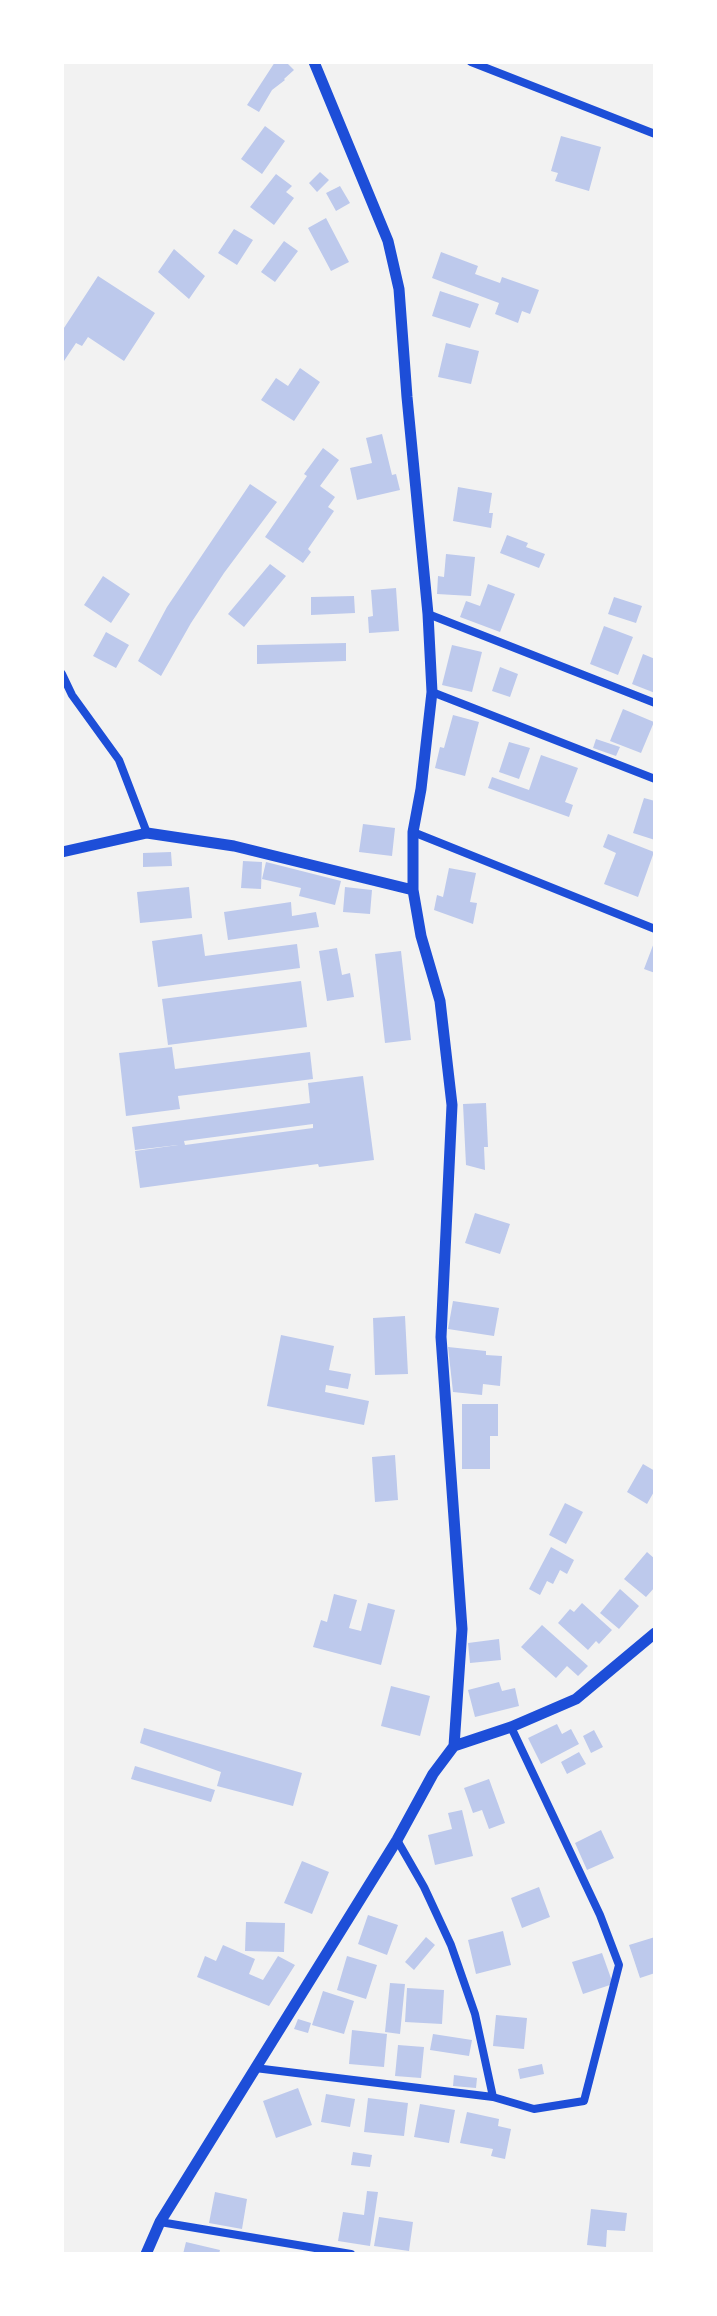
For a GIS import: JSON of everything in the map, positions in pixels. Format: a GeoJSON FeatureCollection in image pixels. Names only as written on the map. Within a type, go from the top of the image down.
{"type":"FeatureCollection","features":[{"type":"Feature","properties":{"kind":"street"},"geometry":{"type":"LineString","coordinates":[[146,2254],[160,2222],[397,1840],[433,1774],[454,1746],[462,1629],[441,1337],[452,1105],[440,1001],[421,936],[413,890],[413,832],[432,692],[428,614],[399,289],[388,241],[314,62]]}},
{"type":"Feature","properties":{"kind":"street"},"geometry":{"type":"LineString","coordinates":[[471,62],[655,134]]}},
{"type":"Feature","properties":{"kind":"street"},"geometry":{"type":"LineString","coordinates":[[428,614],[655,703]]}},
{"type":"Feature","properties":{"kind":"street"},"geometry":{"type":"LineString","coordinates":[[62,674],[72,695],[119,760],[147,833]]}},
{"type":"Feature","properties":{"kind":"street"},"geometry":{"type":"LineString","coordinates":[[432,692],[655,779]]}},
{"type":"Feature","properties":{"kind":"street"},"geometry":{"type":"LineString","coordinates":[[413,832],[655,929]]}},
{"type":"Feature","properties":{"kind":"street"},"geometry":{"type":"LineString","coordinates":[[62,852],[147,833],[234,846],[413,890]]}},
{"type":"Feature","properties":{"kind":"street"},"geometry":{"type":"LineString","coordinates":[[454,1746],[511,1727],[576,1699],[655,1633]]}},
{"type":"Feature","properties":{"kind":"street"},"geometry":{"type":"LineString","coordinates":[[255,2068],[493,2097],[534,2109],[584,2101],[619,1965],[600,1915],[511,1727]]}},
{"type":"Feature","properties":{"kind":"street"},"geometry":{"type":"LineString","coordinates":[[397,1840],[424,1887],[451,1945],[475,2014],[493,2097]]}},
{"type":"Feature","properties":{"kind":"street"},"geometry":{"type":"LineString","coordinates":[[160,2222],[351,2254]]}},
{"type":"Feature","properties":{"kind":"building"},"geometry":{"type":"Polygon","coordinates":[[[275,62],[286,62],[294,70],[272,90],[259,112],[247,105],[275,62]]]}},
{"type":"Feature","properties":{"kind":"building"},"geometry":{"type":"Polygon","coordinates":[[[265,126],[285,141],[262,174],[241,159],[265,126]]]}},
{"type":"Feature","properties":{"kind":"building"},"geometry":{"type":"Polygon","coordinates":[[[561,136],[601,147],[589,191],[555,181],[558,173],[551,171],[561,136]]]}},
{"type":"Feature","properties":{"kind":"building"},"geometry":{"type":"Polygon","coordinates":[[[320,172],[329,180],[317,192],[309,183],[320,172]]]}},
{"type":"Feature","properties":{"kind":"building"},"geometry":{"type":"Polygon","coordinates":[[[276,174],[292,186],[286,192],[294,198],[274,225],[250,207],[276,174]]]}},
{"type":"Feature","properties":{"kind":"building"},"geometry":{"type":"Polygon","coordinates":[[[340,186],[350,203],[336,211],[326,193],[340,186]]]}},
{"type":"Feature","properties":{"kind":"building"},"geometry":{"type":"Polygon","coordinates":[[[326,218],[349,262],[331,271],[308,228],[326,218]]]}},
{"type":"Feature","properties":{"kind":"building"},"geometry":{"type":"Polygon","coordinates":[[[234,229],[253,240],[237,265],[218,253],[234,229]]]}},
{"type":"Feature","properties":{"kind":"building"},"geometry":{"type":"Polygon","coordinates":[[[284,241],[298,251],[275,282],[261,272],[284,241]]]}},
{"type":"Feature","properties":{"kind":"building"},"geometry":{"type":"Polygon","coordinates":[[[174,249],[205,276],[189,299],[158,272],[174,249]]]}},
{"type":"Feature","properties":{"kind":"building"},"geometry":{"type":"Polygon","coordinates":[[[441,252],[478,266],[475,274],[500,283],[502,277],[539,290],[530,314],[522,311],[518,323],[495,314],[499,303],[432,278],[441,252]]]}},
{"type":"Feature","properties":{"kind":"building"},"geometry":{"type":"Polygon","coordinates":[[[98,276],[155,313],[124,361],[88,337],[82,346],[76,343],[62,364],[62,331],[98,276]]]}},
{"type":"Feature","properties":{"kind":"building"},"geometry":{"type":"Polygon","coordinates":[[[440,291],[479,304],[470,328],[432,316],[440,291]]]}},
{"type":"Feature","properties":{"kind":"building"},"geometry":{"type":"Polygon","coordinates":[[[446,343],[479,351],[471,384],[438,377],[446,343]]]}},
{"type":"Feature","properties":{"kind":"building"},"geometry":{"type":"Polygon","coordinates":[[[300,368],[320,382],[294,421],[261,400],[276,378],[288,386],[300,368]]]}},
{"type":"Feature","properties":{"kind":"building"},"geometry":{"type":"Polygon","coordinates":[[[382,434],[392,475],[396,474],[400,490],[357,500],[350,468],[372,463],[366,438],[382,434]]]}},
{"type":"Feature","properties":{"kind":"building"},"geometry":{"type":"Polygon","coordinates":[[[323,448],[339,460],[320,486],[335,497],[328,507],[334,511],[308,549],[311,552],[303,563],[265,537],[323,448]]]}},
{"type":"Feature","properties":{"kind":"building"},"geometry":{"type":"Polygon","coordinates":[[[250,484],[277,502],[224,573],[161,676],[138,661],[167,607],[250,484]]]}},
{"type":"Feature","properties":{"kind":"building"},"geometry":{"type":"Polygon","coordinates":[[[458,487],[492,493],[489,513],[493,513],[491,528],[453,521],[458,487]]]}},
{"type":"Feature","properties":{"kind":"building"},"geometry":{"type":"Polygon","coordinates":[[[507,535],[545,554],[539,568],[500,553],[507,535]]]}},
{"type":"Feature","properties":{"kind":"building"},"geometry":{"type":"Polygon","coordinates":[[[446,554],[475,557],[471,596],[437,594],[438,576],[444,577],[446,554]]]}},
{"type":"Feature","properties":{"kind":"building"},"geometry":{"type":"Polygon","coordinates":[[[270,564],[286,576],[244,627],[228,614],[270,564]]]}},
{"type":"Feature","properties":{"kind":"building"},"geometry":{"type":"Polygon","coordinates":[[[103,576],[130,594],[111,623],[84,605],[103,576]]]}},
{"type":"Feature","properties":{"kind":"building"},"geometry":{"type":"Polygon","coordinates":[[[488,584],[515,594],[500,632],[460,617],[466,601],[480,606],[488,584]]]}},
{"type":"Feature","properties":{"kind":"building"},"geometry":{"type":"Polygon","coordinates":[[[396,588],[399,631],[369,633],[368,617],[373,616],[371,590],[396,588]]]}},
{"type":"Feature","properties":{"kind":"building"},"geometry":{"type":"Polygon","coordinates":[[[354,596],[355,613],[311,615],[311,597],[354,596]]]}},
{"type":"Feature","properties":{"kind":"building"},"geometry":{"type":"Polygon","coordinates":[[[614,597],[642,606],[636,623],[608,614],[614,597]]]}},
{"type":"Feature","properties":{"kind":"building"},"geometry":{"type":"Polygon","coordinates":[[[604,626],[633,637],[618,675],[590,664],[604,626]]]}},
{"type":"Feature","properties":{"kind":"building"},"geometry":{"type":"Polygon","coordinates":[[[106,632],[129,645],[116,668],[93,656],[106,632]]]}},
{"type":"Feature","properties":{"kind":"building"},"geometry":{"type":"Polygon","coordinates":[[[346,643],[346,661],[257,664],[257,645],[346,643]]]}},
{"type":"Feature","properties":{"kind":"building"},"geometry":{"type":"Polygon","coordinates":[[[452,645],[482,652],[472,692],[442,685],[452,645]]]}},
{"type":"Feature","properties":{"kind":"building"},"geometry":{"type":"Polygon","coordinates":[[[643,654],[655,659],[655,693],[632,684],[643,654]]]}},
{"type":"Feature","properties":{"kind":"building"},"geometry":{"type":"Polygon","coordinates":[[[500,667],[518,674],[510,697],[492,691],[500,667]]]}},
{"type":"Feature","properties":{"kind":"building"},"geometry":{"type":"Polygon","coordinates":[[[623,709],[654,722],[641,753],[610,741],[623,709]]]}},
{"type":"Feature","properties":{"kind":"building"},"geometry":{"type":"Polygon","coordinates":[[[453,715],[479,722],[465,776],[435,768],[453,715]]]}},
{"type":"Feature","properties":{"kind":"building"},"geometry":{"type":"Polygon","coordinates":[[[596,739],[620,747],[616,756],[593,748],[596,739]]]}},
{"type":"Feature","properties":{"kind":"building"},"geometry":{"type":"Polygon","coordinates":[[[509,742],[530,748],[519,779],[499,772],[509,742]]]}},
{"type":"Feature","properties":{"kind":"building"},"geometry":{"type":"Polygon","coordinates":[[[541,755],[578,768],[565,802],[573,805],[569,817],[488,788],[492,777],[529,790],[541,755]]]}},
{"type":"Feature","properties":{"kind":"building"},"geometry":{"type":"Polygon","coordinates":[[[644,798],[655,801],[655,840],[633,833],[644,798]]]}},
{"type":"Feature","properties":{"kind":"building"},"geometry":{"type":"Polygon","coordinates":[[[363,824],[395,828],[392,856],[359,852],[363,824]]]}},
{"type":"Feature","properties":{"kind":"building"},"geometry":{"type":"Polygon","coordinates":[[[608,834],[654,852],[638,897],[604,884],[616,853],[603,847],[608,834]]]}},
{"type":"Feature","properties":{"kind":"building"},"geometry":{"type":"Polygon","coordinates":[[[171,852],[172,866],[143,867],[143,853],[171,852]]]}},
{"type":"Feature","properties":{"kind":"building"},"geometry":{"type":"Polygon","coordinates":[[[243,861],[262,862],[261,889],[241,888],[243,861]]]}},
{"type":"Feature","properties":{"kind":"building"},"geometry":{"type":"Polygon","coordinates":[[[266,862],[341,881],[335,905],[299,896],[301,888],[262,879],[266,862]]]}},
{"type":"Feature","properties":{"kind":"building"},"geometry":{"type":"Polygon","coordinates":[[[449,868],[476,873],[470,902],[477,903],[473,924],[434,910],[437,895],[443,897],[449,868]]]}},
{"type":"Feature","properties":{"kind":"building"},"geometry":{"type":"Polygon","coordinates":[[[189,887],[192,918],[140,923],[137,892],[189,887]]]}},
{"type":"Feature","properties":{"kind":"building"},"geometry":{"type":"Polygon","coordinates":[[[345,887],[372,890],[370,914],[343,912],[345,887]]]}},
{"type":"Feature","properties":{"kind":"building"},"geometry":{"type":"Polygon","coordinates":[[[291,902],[292,916],[316,912],[319,927],[228,940],[224,912],[291,902]]]}},
{"type":"Feature","properties":{"kind":"building"},"geometry":{"type":"Polygon","coordinates":[[[202,934],[205,956],[297,944],[300,968],[158,987],[152,941],[202,934]]]}},
{"type":"Feature","properties":{"kind":"building"},"geometry":{"type":"Polygon","coordinates":[[[655,940],[655,973],[644,969],[655,940]]]}},
{"type":"Feature","properties":{"kind":"building"},"geometry":{"type":"Polygon","coordinates":[[[337,948],[342,975],[350,973],[354,997],[327,1001],[319,951],[337,948]]]}},
{"type":"Feature","properties":{"kind":"building"},"geometry":{"type":"Polygon","coordinates":[[[401,951],[411,1040],[385,1043],[375,954],[401,951]]]}},
{"type":"Feature","properties":{"kind":"building"},"geometry":{"type":"Polygon","coordinates":[[[301,981],[307,1027],[168,1045],[162,999],[301,981]]]}},
{"type":"Feature","properties":{"kind":"building"},"geometry":{"type":"Polygon","coordinates":[[[172,1047],[175,1069],[310,1052],[313,1079],[178,1096],[180,1109],[126,1116],[119,1053],[172,1047]]]}},
{"type":"Feature","properties":{"kind":"building"},"geometry":{"type":"Polygon","coordinates":[[[363,1076],[374,1160],[319,1167],[318,1164],[140,1188],[135,1151],[178,1145],[135,1150],[132,1127],[310,1103],[308,1083],[363,1076]],[[313,1124],[184,1141],[185,1145],[313,1128],[313,1124]]]}},
{"type":"Feature","properties":{"kind":"building"},"geometry":{"type":"Polygon","coordinates":[[[486,1103],[488,1147],[484,1147],[485,1170],[466,1165],[463,1104],[486,1103]]]}},
{"type":"Feature","properties":{"kind":"building"},"geometry":{"type":"Polygon","coordinates":[[[475,1213],[510,1224],[500,1254],[465,1243],[475,1213]]]}},
{"type":"Feature","properties":{"kind":"building"},"geometry":{"type":"Polygon","coordinates":[[[453,1301],[499,1308],[494,1336],[448,1329],[453,1301]]]}},
{"type":"Feature","properties":{"kind":"building"},"geometry":{"type":"Polygon","coordinates":[[[405,1316],[408,1374],[375,1375],[373,1318],[405,1316]]]}},
{"type":"Feature","properties":{"kind":"building"},"geometry":{"type":"Polygon","coordinates":[[[281,1335],[334,1346],[329,1370],[351,1374],[348,1389],[326,1385],[325,1392],[369,1401],[364,1425],[267,1406],[281,1335]]]}},
{"type":"Feature","properties":{"kind":"building"},"geometry":{"type":"Polygon","coordinates":[[[448,1347],[502,1356],[500,1386],[483,1384],[482,1395],[453,1392],[448,1347]]]}},
{"type":"Feature","properties":{"kind":"building"},"geometry":{"type":"Polygon","coordinates":[[[462,1404],[498,1404],[498,1436],[490,1436],[490,1469],[462,1469],[462,1404]]]}},
{"type":"Feature","properties":{"kind":"building"},"geometry":{"type":"Polygon","coordinates":[[[395,1455],[398,1500],[375,1502],[372,1457],[395,1455]]]}},
{"type":"Feature","properties":{"kind":"building"},"geometry":{"type":"Polygon","coordinates":[[[643,1464],[655,1471],[655,1490],[647,1504],[627,1492],[643,1464]]]}},
{"type":"Feature","properties":{"kind":"building"},"geometry":{"type":"Polygon","coordinates":[[[565,1503],[583,1512],[566,1544],[549,1535],[565,1503]]]}},
{"type":"Feature","properties":{"kind":"building"},"geometry":{"type":"Polygon","coordinates":[[[551,1547],[574,1560],[567,1574],[560,1570],[553,1584],[547,1581],[540,1595],[529,1589],[551,1547]]]}},
{"type":"Feature","properties":{"kind":"building"},"geometry":{"type":"Polygon","coordinates":[[[647,1552],[655,1559],[655,1587],[646,1597],[624,1579],[647,1552]]]}},
{"type":"Feature","properties":{"kind":"building"},"geometry":{"type":"Polygon","coordinates":[[[620,1589],[639,1606],[619,1629],[600,1613],[620,1589]]]}},
{"type":"Feature","properties":{"kind":"building"},"geometry":{"type":"Polygon","coordinates":[[[334,1594],[357,1600],[349,1628],[361,1631],[368,1603],[395,1610],[381,1665],[313,1647],[321,1620],[327,1622],[334,1594]]]}},
{"type":"Feature","properties":{"kind":"building"},"geometry":{"type":"Polygon","coordinates":[[[582,1603],[612,1630],[599,1644],[596,1641],[588,1650],[558,1623],[570,1609],[574,1612],[582,1603]]]}},
{"type":"Feature","properties":{"kind":"building"},"geometry":{"type":"Polygon","coordinates":[[[542,1625],[588,1666],[578,1676],[567,1666],[556,1678],[521,1647],[542,1625]]]}},
{"type":"Feature","properties":{"kind":"building"},"geometry":{"type":"Polygon","coordinates":[[[499,1639],[501,1660],[470,1663],[468,1643],[499,1639]]]}},
{"type":"Feature","properties":{"kind":"building"},"geometry":{"type":"Polygon","coordinates":[[[499,1682],[502,1691],[515,1688],[519,1706],[475,1717],[468,1690],[499,1682]]]}},
{"type":"Feature","properties":{"kind":"building"},"geometry":{"type":"Polygon","coordinates":[[[391,1686],[430,1696],[420,1736],[381,1726],[391,1686]]]}},
{"type":"Feature","properties":{"kind":"building"},"geometry":{"type":"Polygon","coordinates":[[[557,1724],[562,1734],[571,1729],[579,1744],[541,1764],[528,1738],[557,1724]]]}},
{"type":"Feature","properties":{"kind":"building"},"geometry":{"type":"Polygon","coordinates":[[[144,1728],[302,1773],[293,1806],[217,1786],[221,1772],[140,1743],[144,1728]]]}},
{"type":"Feature","properties":{"kind":"building"},"geometry":{"type":"Polygon","coordinates":[[[594,1730],[603,1747],[591,1753],[583,1736],[594,1730]]]}},
{"type":"Feature","properties":{"kind":"building"},"geometry":{"type":"Polygon","coordinates":[[[579,1752],[586,1764],[567,1774],[561,1762],[579,1752]]]}},
{"type":"Feature","properties":{"kind":"building"},"geometry":{"type":"Polygon","coordinates":[[[135,1766],[215,1790],[211,1802],[131,1779],[135,1766]]]}},
{"type":"Feature","properties":{"kind":"building"},"geometry":{"type":"Polygon","coordinates":[[[489,1779],[505,1823],[489,1829],[482,1810],[473,1813],[464,1788],[489,1779]]]}},
{"type":"Feature","properties":{"kind":"building"},"geometry":{"type":"Polygon","coordinates":[[[462,1810],[473,1856],[435,1865],[428,1835],[452,1829],[448,1813],[462,1810]]]}},
{"type":"Feature","properties":{"kind":"building"},"geometry":{"type":"Polygon","coordinates":[[[601,1830],[614,1858],[587,1870],[575,1843],[601,1830]]]}},
{"type":"Feature","properties":{"kind":"building"},"geometry":{"type":"Polygon","coordinates":[[[302,1861],[329,1872],[312,1914],[284,1903],[302,1861]]]}},
{"type":"Feature","properties":{"kind":"building"},"geometry":{"type":"Polygon","coordinates":[[[539,1887],[550,1917],[522,1928],[511,1898],[539,1887]]]}},
{"type":"Feature","properties":{"kind":"building"},"geometry":{"type":"Polygon","coordinates":[[[368,1915],[398,1925],[387,1955],[358,1944],[368,1915]]]}},
{"type":"Feature","properties":{"kind":"building"},"geometry":{"type":"Polygon","coordinates":[[[246,1922],[285,1923],[284,1952],[245,1951],[246,1922]]]}},
{"type":"Feature","properties":{"kind":"building"},"geometry":{"type":"Polygon","coordinates":[[[503,1931],[511,1965],[476,1974],[468,1940],[503,1931]]]}},
{"type":"Feature","properties":{"kind":"building"},"geometry":{"type":"Polygon","coordinates":[[[426,1937],[435,1945],[414,1970],[405,1962],[426,1937]]]}},
{"type":"Feature","properties":{"kind":"building"},"geometry":{"type":"Polygon","coordinates":[[[655,1937],[655,1973],[640,1978],[629,1945],[655,1937]]]}},
{"type":"Feature","properties":{"kind":"building"},"geometry":{"type":"Polygon","coordinates":[[[223,1945],[255,1959],[249,1974],[263,1980],[278,1956],[295,1965],[269,2006],[197,1977],[205,1956],[216,1961],[223,1945]]]}},
{"type":"Feature","properties":{"kind":"building"},"geometry":{"type":"Polygon","coordinates":[[[602,1953],[613,1984],[583,1994],[572,1962],[602,1953]]]}},
{"type":"Feature","properties":{"kind":"building"},"geometry":{"type":"Polygon","coordinates":[[[347,1956],[377,1965],[366,1999],[337,1990],[347,1956]]]}},
{"type":"Feature","properties":{"kind":"building"},"geometry":{"type":"Polygon","coordinates":[[[390,1983],[405,1984],[400,2034],[385,2032],[390,1983]]]}},
{"type":"Feature","properties":{"kind":"building"},"geometry":{"type":"Polygon","coordinates":[[[407,1988],[444,1990],[442,2024],[405,2022],[407,1988]]]}},
{"type":"Feature","properties":{"kind":"building"},"geometry":{"type":"Polygon","coordinates":[[[323,1991],[354,2001],[344,2034],[312,2025],[323,1991]]]}},
{"type":"Feature","properties":{"kind":"building"},"geometry":{"type":"Polygon","coordinates":[[[496,2015],[527,2018],[524,2049],[493,2046],[496,2015]]]}},
{"type":"Feature","properties":{"kind":"building"},"geometry":{"type":"Polygon","coordinates":[[[298,2019],[311,2023],[308,2033],[294,2029],[298,2019]]]}},
{"type":"Feature","properties":{"kind":"building"},"geometry":{"type":"Polygon","coordinates":[[[352,2030],[387,2034],[384,2067],[349,2064],[352,2030]]]}},
{"type":"Feature","properties":{"kind":"building"},"geometry":{"type":"Polygon","coordinates":[[[433,2034],[472,2040],[469,2056],[430,2050],[433,2034]]]}},
{"type":"Feature","properties":{"kind":"building"},"geometry":{"type":"Polygon","coordinates":[[[398,2045],[424,2047],[421,2078],[395,2076],[398,2045]]]}},
{"type":"Feature","properties":{"kind":"building"},"geometry":{"type":"Polygon","coordinates":[[[542,2064],[544,2074],[520,2079],[518,2069],[542,2064]]]}},
{"type":"Feature","properties":{"kind":"building"},"geometry":{"type":"Polygon","coordinates":[[[454,2075],[477,2078],[476,2088],[453,2086],[454,2075]]]}},
{"type":"Feature","properties":{"kind":"building"},"geometry":{"type":"Polygon","coordinates":[[[298,2088],[312,2125],[276,2138],[263,2101],[298,2088]]]}},
{"type":"Feature","properties":{"kind":"building"},"geometry":{"type":"Polygon","coordinates":[[[326,2094],[355,2099],[350,2127],[321,2122],[326,2094]]]}},
{"type":"Feature","properties":{"kind":"building"},"geometry":{"type":"Polygon","coordinates":[[[368,2098],[408,2103],[404,2136],[364,2132],[368,2098]]]}},
{"type":"Feature","properties":{"kind":"building"},"geometry":{"type":"Polygon","coordinates":[[[420,2104],[455,2110],[449,2143],[414,2137],[420,2104]]]}},
{"type":"Feature","properties":{"kind":"building"},"geometry":{"type":"Polygon","coordinates":[[[467,2112],[499,2119],[498,2126],[511,2129],[505,2159],[491,2156],[493,2149],[460,2143],[467,2112]]]}},
{"type":"Feature","properties":{"kind":"building"},"geometry":{"type":"Polygon","coordinates":[[[353,2152],[372,2155],[370,2167],[351,2165],[353,2152]]]}},
{"type":"Feature","properties":{"kind":"building"},"geometry":{"type":"Polygon","coordinates":[[[367,2191],[378,2192],[370,2246],[338,2241],[343,2212],[364,2215],[367,2191]]]}},
{"type":"Feature","properties":{"kind":"building"},"geometry":{"type":"Polygon","coordinates":[[[215,2192],[247,2199],[242,2229],[209,2223],[215,2192]]]}},
{"type":"Feature","properties":{"kind":"building"},"geometry":{"type":"Polygon","coordinates":[[[591,2209],[627,2213],[625,2231],[607,2230],[606,2247],[587,2245],[591,2209]]]}},
{"type":"Feature","properties":{"kind":"building"},"geometry":{"type":"Polygon","coordinates":[[[379,2217],[413,2222],[409,2251],[374,2246],[379,2217]]]}},
{"type":"Feature","properties":{"kind":"building"},"geometry":{"type":"Polygon","coordinates":[[[186,2242],[220,2250],[219,2254],[183,2254],[186,2242]]]}}]}
